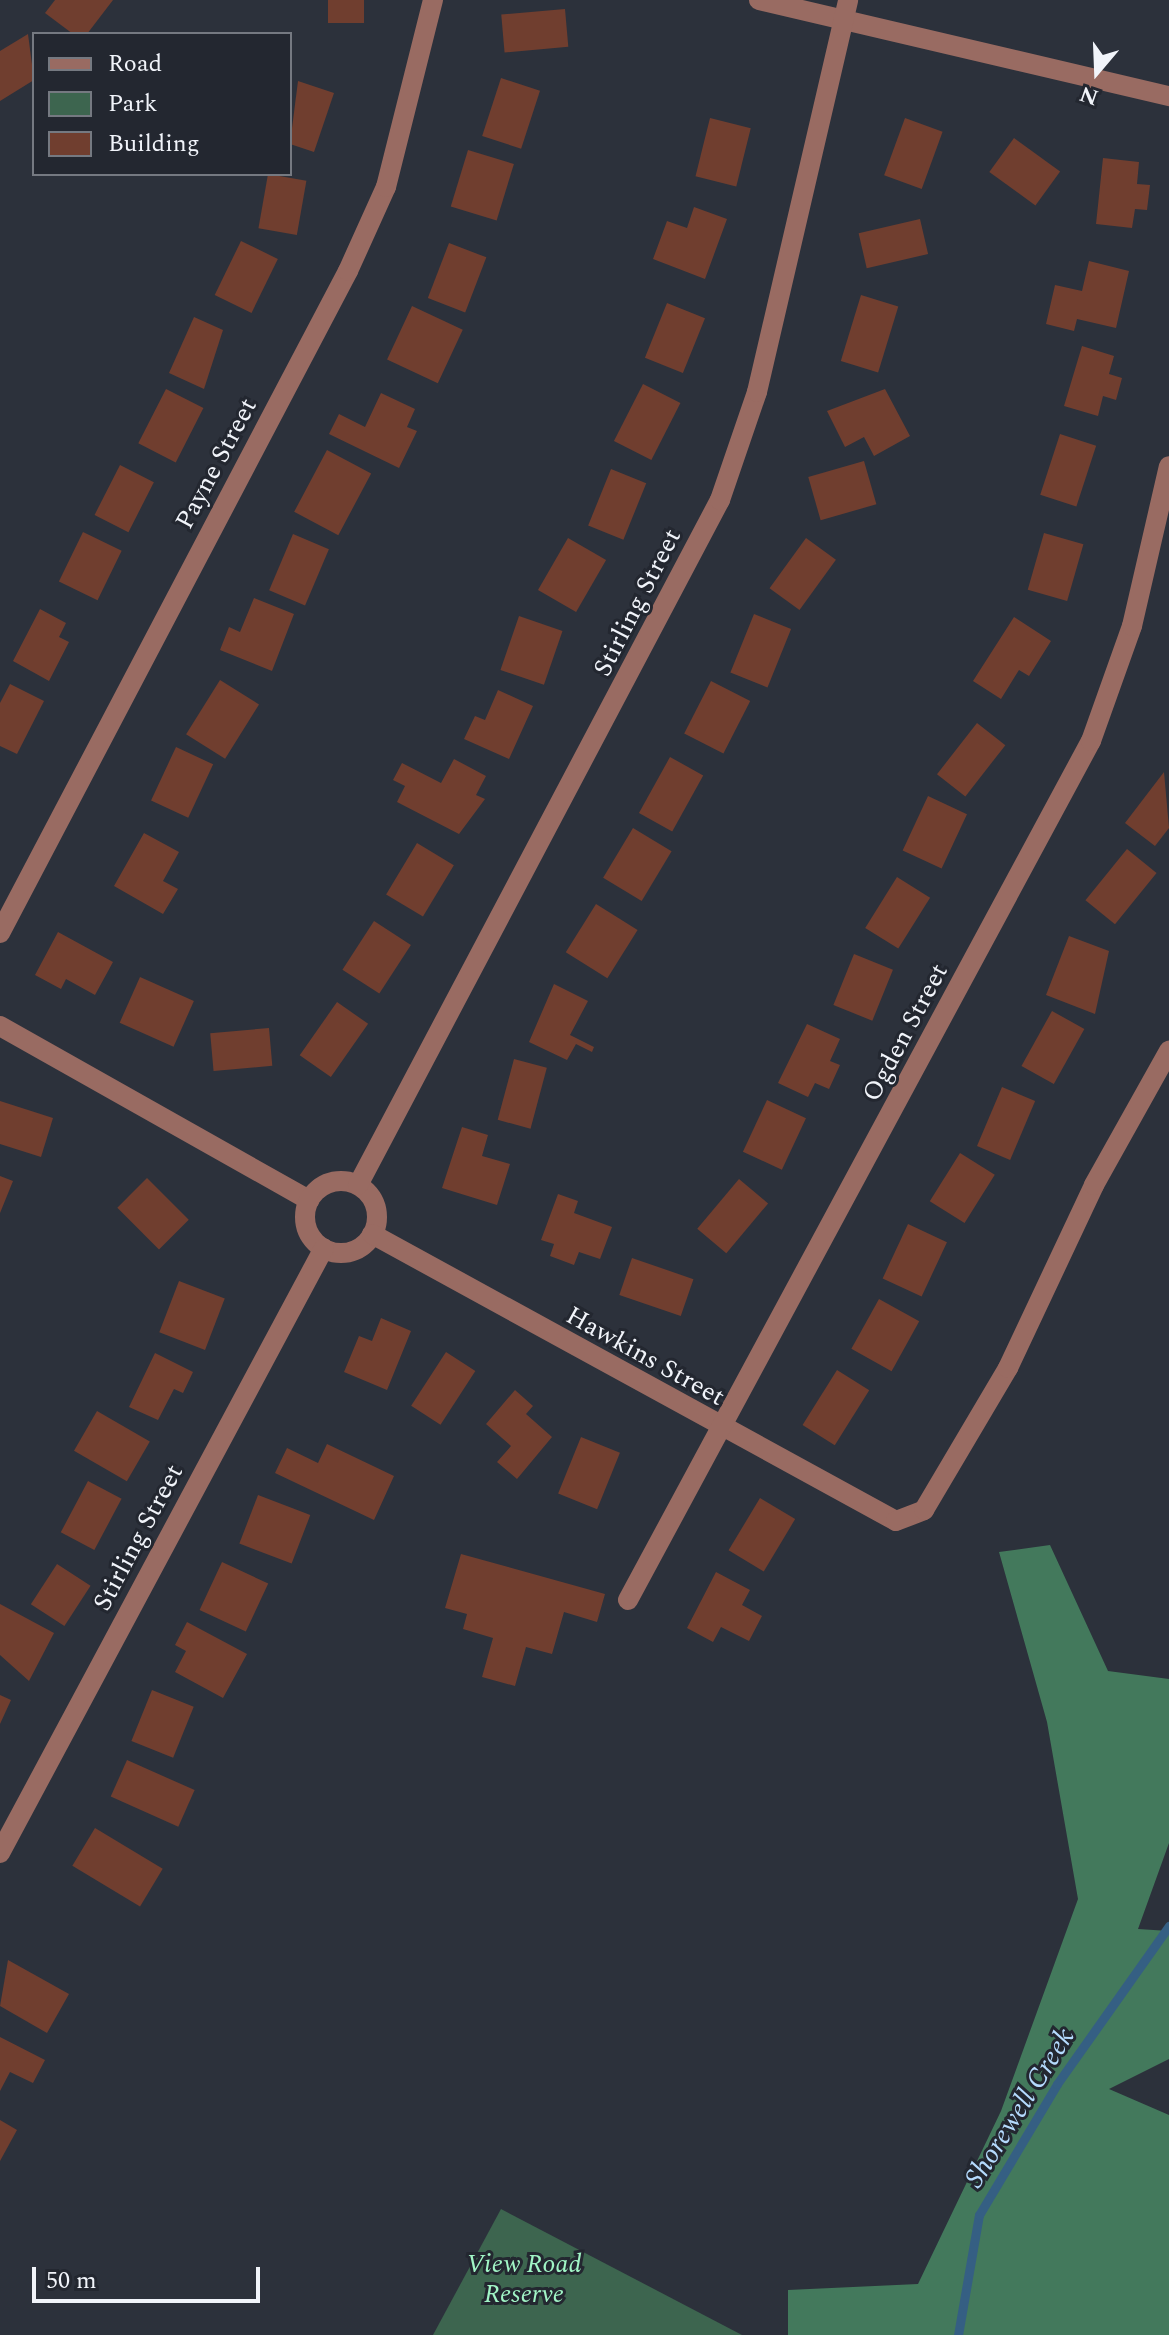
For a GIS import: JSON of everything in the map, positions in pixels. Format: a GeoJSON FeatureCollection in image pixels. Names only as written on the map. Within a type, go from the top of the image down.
{"type":"FeatureCollection","features":[{"type":"Feature","properties":{"kind":"street","name":"Payne Street"},"geometry":{"type":"LineString","coordinates":[[0,933],[348,271],[386,187],[433,0]]}},
{"type":"Feature","properties":{"kind":"street"},"geometry":{"type":"LineString","coordinates":[[759,0],[845,10],[1169,96]]}},
{"type":"Feature","properties":{"kind":"street","name":"Stirling Street"},"geometry":{"type":"LineString","coordinates":[[358,1185],[720,500],[757,392],[845,10]]}},
{"type":"Feature","properties":{"kind":"street","name":"Ogden Street"},"geometry":{"type":"LineString","coordinates":[[628,1600],[1091,741],[1132,626],[1169,466]]}},
{"type":"Feature","properties":{"kind":"street"},"geometry":{"type":"LineString","coordinates":[[0,1026],[309,1200]]}},
{"type":"Feature","properties":{"kind":"street","name":"Hawkins Street"},"geometry":{"type":"LineString","coordinates":[[372,1234],[718,1428],[896,1521],[924,1510],[1008,1368],[1094,1185],[1169,1051]]}},
{"type":"Feature","properties":{"kind":"street"},"geometry":{"type":"LineString","coordinates":[[335,1181],[358,1185],[376,1212],[372,1234],[356,1249],[324,1248],[308,1232],[309,1200],[335,1181]]}},
{"type":"Feature","properties":{"kind":"street","name":"Stirling Street"},"geometry":{"type":"LineString","coordinates":[[0,1853],[324,1248]]}},
{"type":"Feature","properties":{"kind":"green space"},"geometry":{"type":"Polygon","coordinates":[[[1050,1545],[1108,1671],[1169,1679],[1169,1843],[1138,1929],[1169,1931],[1169,2059],[1109,2089],[1169,2115],[1169,2335],[788,2335],[788,2290],[918,2284],[1001,2111],[1078,1899],[1047,1722],[999,1552],[1050,1545]]]}},
{"type":"Feature","properties":{"kind":"green space","name":"View Road Reserve"},"geometry":{"type":"Polygon","coordinates":[[[501,2209],[742,2335],[433,2335],[501,2209]]]}},
{"type":"Feature","properties":{"kind":"building"},"geometry":{"type":"Polygon","coordinates":[[[55,0],[113,0],[89,32],[70,32],[45,13],[55,0]]]}},
{"type":"Feature","properties":{"kind":"building"},"geometry":{"type":"Polygon","coordinates":[[[328,0],[364,0],[364,23],[328,23],[328,0]]]}},
{"type":"Feature","properties":{"kind":"building"},"geometry":{"type":"Polygon","coordinates":[[[565,9],[568,47],[505,52],[501,15],[565,9]]]}},
{"type":"Feature","properties":{"kind":"building"},"geometry":{"type":"Polygon","coordinates":[[[28,34],[32,81],[0,101],[0,51],[28,34]]]}},
{"type":"Feature","properties":{"kind":"building"},"geometry":{"type":"Polygon","coordinates":[[[501,78],[540,91],[521,149],[482,136],[501,78]]]}},
{"type":"Feature","properties":{"kind":"building"},"geometry":{"type":"Polygon","coordinates":[[[298,81],[334,93],[314,152],[292,145],[298,81]]]}},
{"type":"Feature","properties":{"kind":"building"},"geometry":{"type":"Polygon","coordinates":[[[710,118],[751,128],[736,186],[695,176],[710,118]]]}},
{"type":"Feature","properties":{"kind":"building"},"geometry":{"type":"Polygon","coordinates":[[[905,118],[943,132],[922,189],[884,175],[905,118]]]}},
{"type":"Feature","properties":{"kind":"building"},"geometry":{"type":"Polygon","coordinates":[[[1014,138],[1060,172],[1035,205],[989,172],[1014,138]]]}},
{"type":"Feature","properties":{"kind":"building"},"geometry":{"type":"Polygon","coordinates":[[[468,150],[514,164],[497,220],[451,206],[468,150]]]}},
{"type":"Feature","properties":{"kind":"building"},"geometry":{"type":"Polygon","coordinates":[[[1103,158],[1139,162],[1137,184],[1150,185],[1147,210],[1135,209],[1132,228],[1096,224],[1103,158]]]}},
{"type":"Feature","properties":{"kind":"building"},"geometry":{"type":"Polygon","coordinates":[[[268,176],[306,181],[297,235],[258,228],[268,176]]]}},
{"type":"Feature","properties":{"kind":"building"},"geometry":{"type":"Polygon","coordinates":[[[694,207],[727,219],[705,279],[653,259],[667,221],[687,228],[694,207]]]}},
{"type":"Feature","properties":{"kind":"building"},"geometry":{"type":"Polygon","coordinates":[[[920,219],[928,254],[867,268],[859,233],[920,219]]]}},
{"type":"Feature","properties":{"kind":"building"},"geometry":{"type":"Polygon","coordinates":[[[241,241],[278,259],[252,313],[215,295],[241,241]]]}},
{"type":"Feature","properties":{"kind":"building"},"geometry":{"type":"Polygon","coordinates":[[[449,243],[486,257],[465,312],[428,298],[449,243]]]}},
{"type":"Feature","properties":{"kind":"building"},"geometry":{"type":"Polygon","coordinates":[[[1089,261],[1129,271],[1116,328],[1077,319],[1074,331],[1046,324],[1055,285],[1082,291],[1089,261]]]}},
{"type":"Feature","properties":{"kind":"building"},"geometry":{"type":"Polygon","coordinates":[[[861,295],[898,306],[878,372],[841,361],[861,295]]]}},
{"type":"Feature","properties":{"kind":"building"},"geometry":{"type":"Polygon","coordinates":[[[667,303],[705,318],[683,373],[645,358],[667,303]]]}},
{"type":"Feature","properties":{"kind":"building"},"geometry":{"type":"Polygon","coordinates":[[[412,306],[463,330],[438,383],[387,359],[412,306]]]}},
{"type":"Feature","properties":{"kind":"building"},"geometry":{"type":"Polygon","coordinates":[[[194,317],[223,330],[204,389],[169,373],[194,317]]]}},
{"type":"Feature","properties":{"kind":"building"},"geometry":{"type":"Polygon","coordinates":[[[1082,346],[1114,356],[1109,374],[1122,378],[1116,400],[1103,396],[1098,416],[1064,406],[1082,346]]]}},
{"type":"Feature","properties":{"kind":"building"},"geometry":{"type":"Polygon","coordinates":[[[643,384],[680,403],[651,460],[614,441],[643,384]]]}},
{"type":"Feature","properties":{"kind":"building"},"geometry":{"type":"Polygon","coordinates":[[[166,389],[203,408],[176,462],[138,443],[166,389]]]}},
{"type":"Feature","properties":{"kind":"building"},"geometry":{"type":"Polygon","coordinates":[[[885,389],[910,436],[874,456],[864,437],[845,447],[827,411],[885,389]]]}},
{"type":"Feature","properties":{"kind":"building"},"geometry":{"type":"Polygon","coordinates":[[[381,393],[415,409],[407,427],[417,431],[399,468],[329,434],[339,414],[365,427],[381,393]]]}},
{"type":"Feature","properties":{"kind":"building"},"geometry":{"type":"Polygon","coordinates":[[[1060,434],[1096,446],[1076,507],[1040,495],[1060,434]]]}},
{"type":"Feature","properties":{"kind":"building"},"geometry":{"type":"Polygon","coordinates":[[[327,450],[371,473],[338,535],[294,512],[327,450]]]}},
{"type":"Feature","properties":{"kind":"building"},"geometry":{"type":"Polygon","coordinates":[[[864,461],[876,504],[821,520],[808,477],[864,461]]]}},
{"type":"Feature","properties":{"kind":"building"},"geometry":{"type":"Polygon","coordinates":[[[120,465],[154,482],[128,532],[95,515],[120,465]]]}},
{"type":"Feature","properties":{"kind":"building"},"geometry":{"type":"Polygon","coordinates":[[[611,469],[646,483],[623,540],[588,526],[611,469]]]}},
{"type":"Feature","properties":{"kind":"building"},"geometry":{"type":"Polygon","coordinates":[[[83,532],[122,551],[98,600],[59,581],[83,532]]]}},
{"type":"Feature","properties":{"kind":"building"},"geometry":{"type":"Polygon","coordinates":[[[1044,533],[1083,544],[1067,601],[1028,590],[1044,533]]]}},
{"type":"Feature","properties":{"kind":"building"},"geometry":{"type":"Polygon","coordinates":[[[293,534],[329,549],[305,605],[269,590],[293,534]]]}},
{"type":"Feature","properties":{"kind":"building"},"geometry":{"type":"Polygon","coordinates":[[[568,538],[606,560],[576,612],[538,590],[568,538]]]}},
{"type":"Feature","properties":{"kind":"building"},"geometry":{"type":"Polygon","coordinates":[[[806,538],[836,560],[799,610],[770,588],[806,538]]]}},
{"type":"Feature","properties":{"kind":"building"},"geometry":{"type":"Polygon","coordinates":[[[254,598],[294,614],[272,671],[220,650],[229,627],[240,632],[254,598]]]}},
{"type":"Feature","properties":{"kind":"building"},"geometry":{"type":"Polygon","coordinates":[[[40,609],[66,623],[59,637],[69,642],[49,681],[13,661],[40,609]]]}},
{"type":"Feature","properties":{"kind":"building"},"geometry":{"type":"Polygon","coordinates":[[[754,614],[791,629],[767,687],[730,672],[754,614]]]}},
{"type":"Feature","properties":{"kind":"building"},"geometry":{"type":"Polygon","coordinates":[[[519,616],[562,631],[544,685],[500,670],[519,616]]]}},
{"type":"Feature","properties":{"kind":"building"},"geometry":{"type":"Polygon","coordinates":[[[1014,617],[1051,641],[1029,676],[1019,670],[1001,699],[973,681],[1014,617]]]}},
{"type":"Feature","properties":{"kind":"building"},"geometry":{"type":"Polygon","coordinates":[[[220,680],[259,704],[225,759],[186,734],[220,680]]]}},
{"type":"Feature","properties":{"kind":"building"},"geometry":{"type":"Polygon","coordinates":[[[711,681],[750,701],[723,754],[684,734],[711,681]]]}},
{"type":"Feature","properties":{"kind":"building"},"geometry":{"type":"Polygon","coordinates":[[[10,684],[44,701],[17,754],[0,746],[0,703],[10,684]]]}},
{"type":"Feature","properties":{"kind":"building"},"geometry":{"type":"Polygon","coordinates":[[[498,690],[533,706],[509,759],[464,739],[475,716],[485,720],[498,690]]]}},
{"type":"Feature","properties":{"kind":"building"},"geometry":{"type":"Polygon","coordinates":[[[977,723],[1005,745],[965,796],[937,774],[977,723]]]}},
{"type":"Feature","properties":{"kind":"building"},"geometry":{"type":"Polygon","coordinates":[[[176,747],[213,764],[188,818],[151,800],[176,747]]]}},
{"type":"Feature","properties":{"kind":"building"},"geometry":{"type":"Polygon","coordinates":[[[670,757],[703,775],[672,831],[639,813],[670,757]]]}},
{"type":"Feature","properties":{"kind":"building"},"geometry":{"type":"Polygon","coordinates":[[[454,759],[486,776],[476,795],[485,799],[459,834],[397,802],[405,786],[393,780],[402,763],[441,783],[454,759]]]}},
{"type":"Feature","properties":{"kind":"building"},"geometry":{"type":"Polygon","coordinates":[[[1164,772],[1169,828],[1155,846],[1125,823],[1164,772]]]}},
{"type":"Feature","properties":{"kind":"building"},"geometry":{"type":"Polygon","coordinates":[[[928,796],[967,814],[942,869],[903,850],[928,796]]]}},
{"type":"Feature","properties":{"kind":"building"},"geometry":{"type":"Polygon","coordinates":[[[633,828],[672,851],[642,901],[603,878],[633,828]]]}},
{"type":"Feature","properties":{"kind":"building"},"geometry":{"type":"Polygon","coordinates":[[[144,833],[179,852],[163,881],[178,889],[163,914],[114,886],[144,833]]]}},
{"type":"Feature","properties":{"kind":"building"},"geometry":{"type":"Polygon","coordinates":[[[417,843],[454,865],[423,917],[386,894],[417,843]]]}},
{"type":"Feature","properties":{"kind":"building"},"geometry":{"type":"Polygon","coordinates":[[[1127,849],[1157,873],[1115,924],[1085,900],[1127,849]]]}},
{"type":"Feature","properties":{"kind":"building"},"geometry":{"type":"Polygon","coordinates":[[[897,877],[930,898],[898,949],[865,928],[897,877]]]}},
{"type":"Feature","properties":{"kind":"building"},"geometry":{"type":"Polygon","coordinates":[[[596,904],[638,930],[607,978],[566,952],[596,904]]]}},
{"type":"Feature","properties":{"kind":"building"},"geometry":{"type":"Polygon","coordinates":[[[374,921],[411,945],[379,994],[342,970],[374,921]]]}},
{"type":"Feature","properties":{"kind":"building"},"geometry":{"type":"Polygon","coordinates":[[[58,932],[113,962],[95,995],[66,979],[61,989],[35,975],[58,932]]]}},
{"type":"Feature","properties":{"kind":"building"},"geometry":{"type":"Polygon","coordinates":[[[1069,936],[1109,951],[1095,1014],[1046,995],[1069,936]]]}},
{"type":"Feature","properties":{"kind":"building"},"geometry":{"type":"Polygon","coordinates":[[[854,954],[893,970],[872,1021],[833,1005],[854,954]]]}},
{"type":"Feature","properties":{"kind":"building"},"geometry":{"type":"Polygon","coordinates":[[[140,977],[194,1001],[174,1047],[120,1023],[140,977]]]}},
{"type":"Feature","properties":{"kind":"building"},"geometry":{"type":"Polygon","coordinates":[[[554,984],[588,1001],[570,1035],[594,1047],[592,1052],[576,1044],[567,1060],[529,1042],[554,984]]]}},
{"type":"Feature","properties":{"kind":"building"},"geometry":{"type":"Polygon","coordinates":[[[337,1002],[368,1024],[331,1077],[300,1055],[337,1002]]]}},
{"type":"Feature","properties":{"kind":"building"},"geometry":{"type":"Polygon","coordinates":[[[1052,1011],[1084,1029],[1054,1084],[1021,1066],[1052,1011]]]}},
{"type":"Feature","properties":{"kind":"building"},"geometry":{"type":"Polygon","coordinates":[[[807,1024],[840,1039],[830,1061],[840,1065],[829,1089],[815,1083],[808,1097],[778,1083],[807,1024]]]}},
{"type":"Feature","properties":{"kind":"building"},"geometry":{"type":"Polygon","coordinates":[[[269,1028],[272,1066],[214,1071],[210,1033],[269,1028]]]}},
{"type":"Feature","properties":{"kind":"building"},"geometry":{"type":"Polygon","coordinates":[[[514,1059],[547,1068],[531,1129],[498,1120],[514,1059]]]}},
{"type":"Feature","properties":{"kind":"building"},"geometry":{"type":"Polygon","coordinates":[[[1002,1087],[1035,1101],[1010,1160],[977,1146],[1002,1087]]]}},
{"type":"Feature","properties":{"kind":"building"},"geometry":{"type":"Polygon","coordinates":[[[767,1100],[806,1118],[782,1170],[743,1152],[767,1100]]]}},
{"type":"Feature","properties":{"kind":"building"},"geometry":{"type":"Polygon","coordinates":[[[0,1101],[53,1118],[41,1157],[0,1144],[0,1101]]]}},
{"type":"Feature","properties":{"kind":"building"},"geometry":{"type":"Polygon","coordinates":[[[462,1127],[488,1135],[482,1156],[510,1164],[497,1205],[442,1188],[462,1127]]]}},
{"type":"Feature","properties":{"kind":"building"},"geometry":{"type":"Polygon","coordinates":[[[960,1153],[995,1175],[965,1223],[930,1201],[960,1153]]]}},
{"type":"Feature","properties":{"kind":"building"},"geometry":{"type":"Polygon","coordinates":[[[0,1176],[13,1181],[0,1213],[0,1176]]]}},
{"type":"Feature","properties":{"kind":"building"},"geometry":{"type":"Polygon","coordinates":[[[147,1178],[189,1220],[159,1249],[117,1208],[147,1178]]]}},
{"type":"Feature","properties":{"kind":"building"},"geometry":{"type":"Polygon","coordinates":[[[739,1179],[768,1203],[726,1253],[697,1229],[739,1179]]]}},
{"type":"Feature","properties":{"kind":"building"},"geometry":{"type":"Polygon","coordinates":[[[558,1194],[578,1201],[574,1213],[612,1227],[600,1259],[579,1252],[574,1265],[550,1256],[554,1244],[541,1240],[558,1194]]]}},
{"type":"Feature","properties":{"kind":"building"},"geometry":{"type":"Polygon","coordinates":[[[908,1224],[947,1242],[922,1297],[883,1278],[908,1224]]]}},
{"type":"Feature","properties":{"kind":"building"},"geometry":{"type":"Polygon","coordinates":[[[632,1258],[693,1279],[681,1316],[619,1295],[632,1258]]]}},
{"type":"Feature","properties":{"kind":"building"},"geometry":{"type":"Polygon","coordinates":[[[179,1281],[225,1299],[205,1350],[159,1332],[179,1281]]]}},
{"type":"Feature","properties":{"kind":"building"},"geometry":{"type":"Polygon","coordinates":[[[879,1299],[919,1321],[892,1371],[851,1349],[879,1299]]]}},
{"type":"Feature","properties":{"kind":"building"},"geometry":{"type":"Polygon","coordinates":[[[381,1318],[411,1331],[387,1390],[344,1372],[359,1336],[372,1341],[381,1318]]]}},
{"type":"Feature","properties":{"kind":"building"},"geometry":{"type":"Polygon","coordinates":[[[446,1352],[475,1371],[440,1425],[411,1406],[446,1352]]]}},
{"type":"Feature","properties":{"kind":"building"},"geometry":{"type":"Polygon","coordinates":[[[155,1353],[193,1372],[183,1393],[174,1389],[158,1420],[129,1407],[155,1353]]]}},
{"type":"Feature","properties":{"kind":"building"},"geometry":{"type":"Polygon","coordinates":[[[837,1370],[869,1390],[835,1445],[803,1425],[837,1370]]]}},
{"type":"Feature","properties":{"kind":"building"},"geometry":{"type":"Polygon","coordinates":[[[515,1390],[533,1406],[526,1414],[552,1437],[517,1479],[497,1462],[511,1446],[486,1424],[515,1390]]]}},
{"type":"Feature","properties":{"kind":"building"},"geometry":{"type":"Polygon","coordinates":[[[97,1411],[150,1442],[127,1481],[74,1451],[97,1411]]]}},
{"type":"Feature","properties":{"kind":"building"},"geometry":{"type":"Polygon","coordinates":[[[581,1437],[620,1453],[597,1509],[558,1494],[581,1437]]]}},
{"type":"Feature","properties":{"kind":"building"},"geometry":{"type":"Polygon","coordinates":[[[327,1444],[394,1476],[374,1520],[275,1473],[287,1448],[318,1463],[327,1444]]]}},
{"type":"Feature","properties":{"kind":"building"},"geometry":{"type":"Polygon","coordinates":[[[88,1481],[122,1499],[94,1550],[61,1532],[88,1481]]]}},
{"type":"Feature","properties":{"kind":"building"},"geometry":{"type":"Polygon","coordinates":[[[258,1495],[310,1515],[292,1564],[239,1544],[258,1495]]]}},
{"type":"Feature","properties":{"kind":"building"},"geometry":{"type":"Polygon","coordinates":[[[760,1498],[795,1519],[764,1571],[729,1550],[760,1498]]]}},
{"type":"Feature","properties":{"kind":"building"},"geometry":{"type":"Polygon","coordinates":[[[461,1554],[605,1594],[597,1622],[564,1612],[552,1654],[526,1647],[515,1686],[482,1677],[493,1638],[463,1629],[467,1614],[445,1608],[461,1554]]]}},
{"type":"Feature","properties":{"kind":"building"},"geometry":{"type":"Polygon","coordinates":[[[222,1562],[268,1584],[246,1632],[200,1610],[222,1562]]]}},
{"type":"Feature","properties":{"kind":"building"},"geometry":{"type":"Polygon","coordinates":[[[57,1564],[91,1586],[64,1626],[31,1604],[57,1564]]]}},
{"type":"Feature","properties":{"kind":"building"},"geometry":{"type":"Polygon","coordinates":[[[716,1572],[750,1590],[742,1605],[762,1616],[749,1641],[721,1627],[713,1642],[687,1628],[716,1572]]]}},
{"type":"Feature","properties":{"kind":"building"},"geometry":{"type":"Polygon","coordinates":[[[0,1604],[54,1633],[29,1681],[0,1655],[0,1604]]]}},
{"type":"Feature","properties":{"kind":"building"},"geometry":{"type":"Polygon","coordinates":[[[187,1622],[247,1654],[223,1698],[175,1672],[186,1651],[175,1645],[187,1622]]]}},
{"type":"Feature","properties":{"kind":"building"},"geometry":{"type":"Polygon","coordinates":[[[152,1690],[194,1707],[173,1758],[131,1741],[152,1690]]]}},
{"type":"Feature","properties":{"kind":"building"},"geometry":{"type":"Polygon","coordinates":[[[0,1695],[11,1700],[0,1724],[0,1695]]]}},
{"type":"Feature","properties":{"kind":"building"},"geometry":{"type":"Polygon","coordinates":[[[127,1760],[195,1790],[178,1827],[111,1797],[127,1760]]]}},
{"type":"Feature","properties":{"kind":"building"},"geometry":{"type":"Polygon","coordinates":[[[95,1828],[163,1869],[140,1906],[72,1866],[95,1828]]]}},
{"type":"Feature","properties":{"kind":"building"},"geometry":{"type":"Polygon","coordinates":[[[8,1960],[69,1994],[47,2033],[0,2006],[8,1960]]]}},
{"type":"Feature","properties":{"kind":"building"},"geometry":{"type":"Polygon","coordinates":[[[0,2037],[45,2060],[33,2083],[10,2072],[0,2091],[0,2037]]]}},
{"type":"Feature","properties":{"kind":"building"},"geometry":{"type":"Polygon","coordinates":[[[0,2120],[17,2130],[0,2161],[0,2120]]]}},
{"type":"Feature","properties":{"kind":"waterway","name":"Shorewell Creek"},"geometry":{"type":"LineString","coordinates":[[958,2335],[979,2215],[1057,2084],[1169,1926]]}}]}
